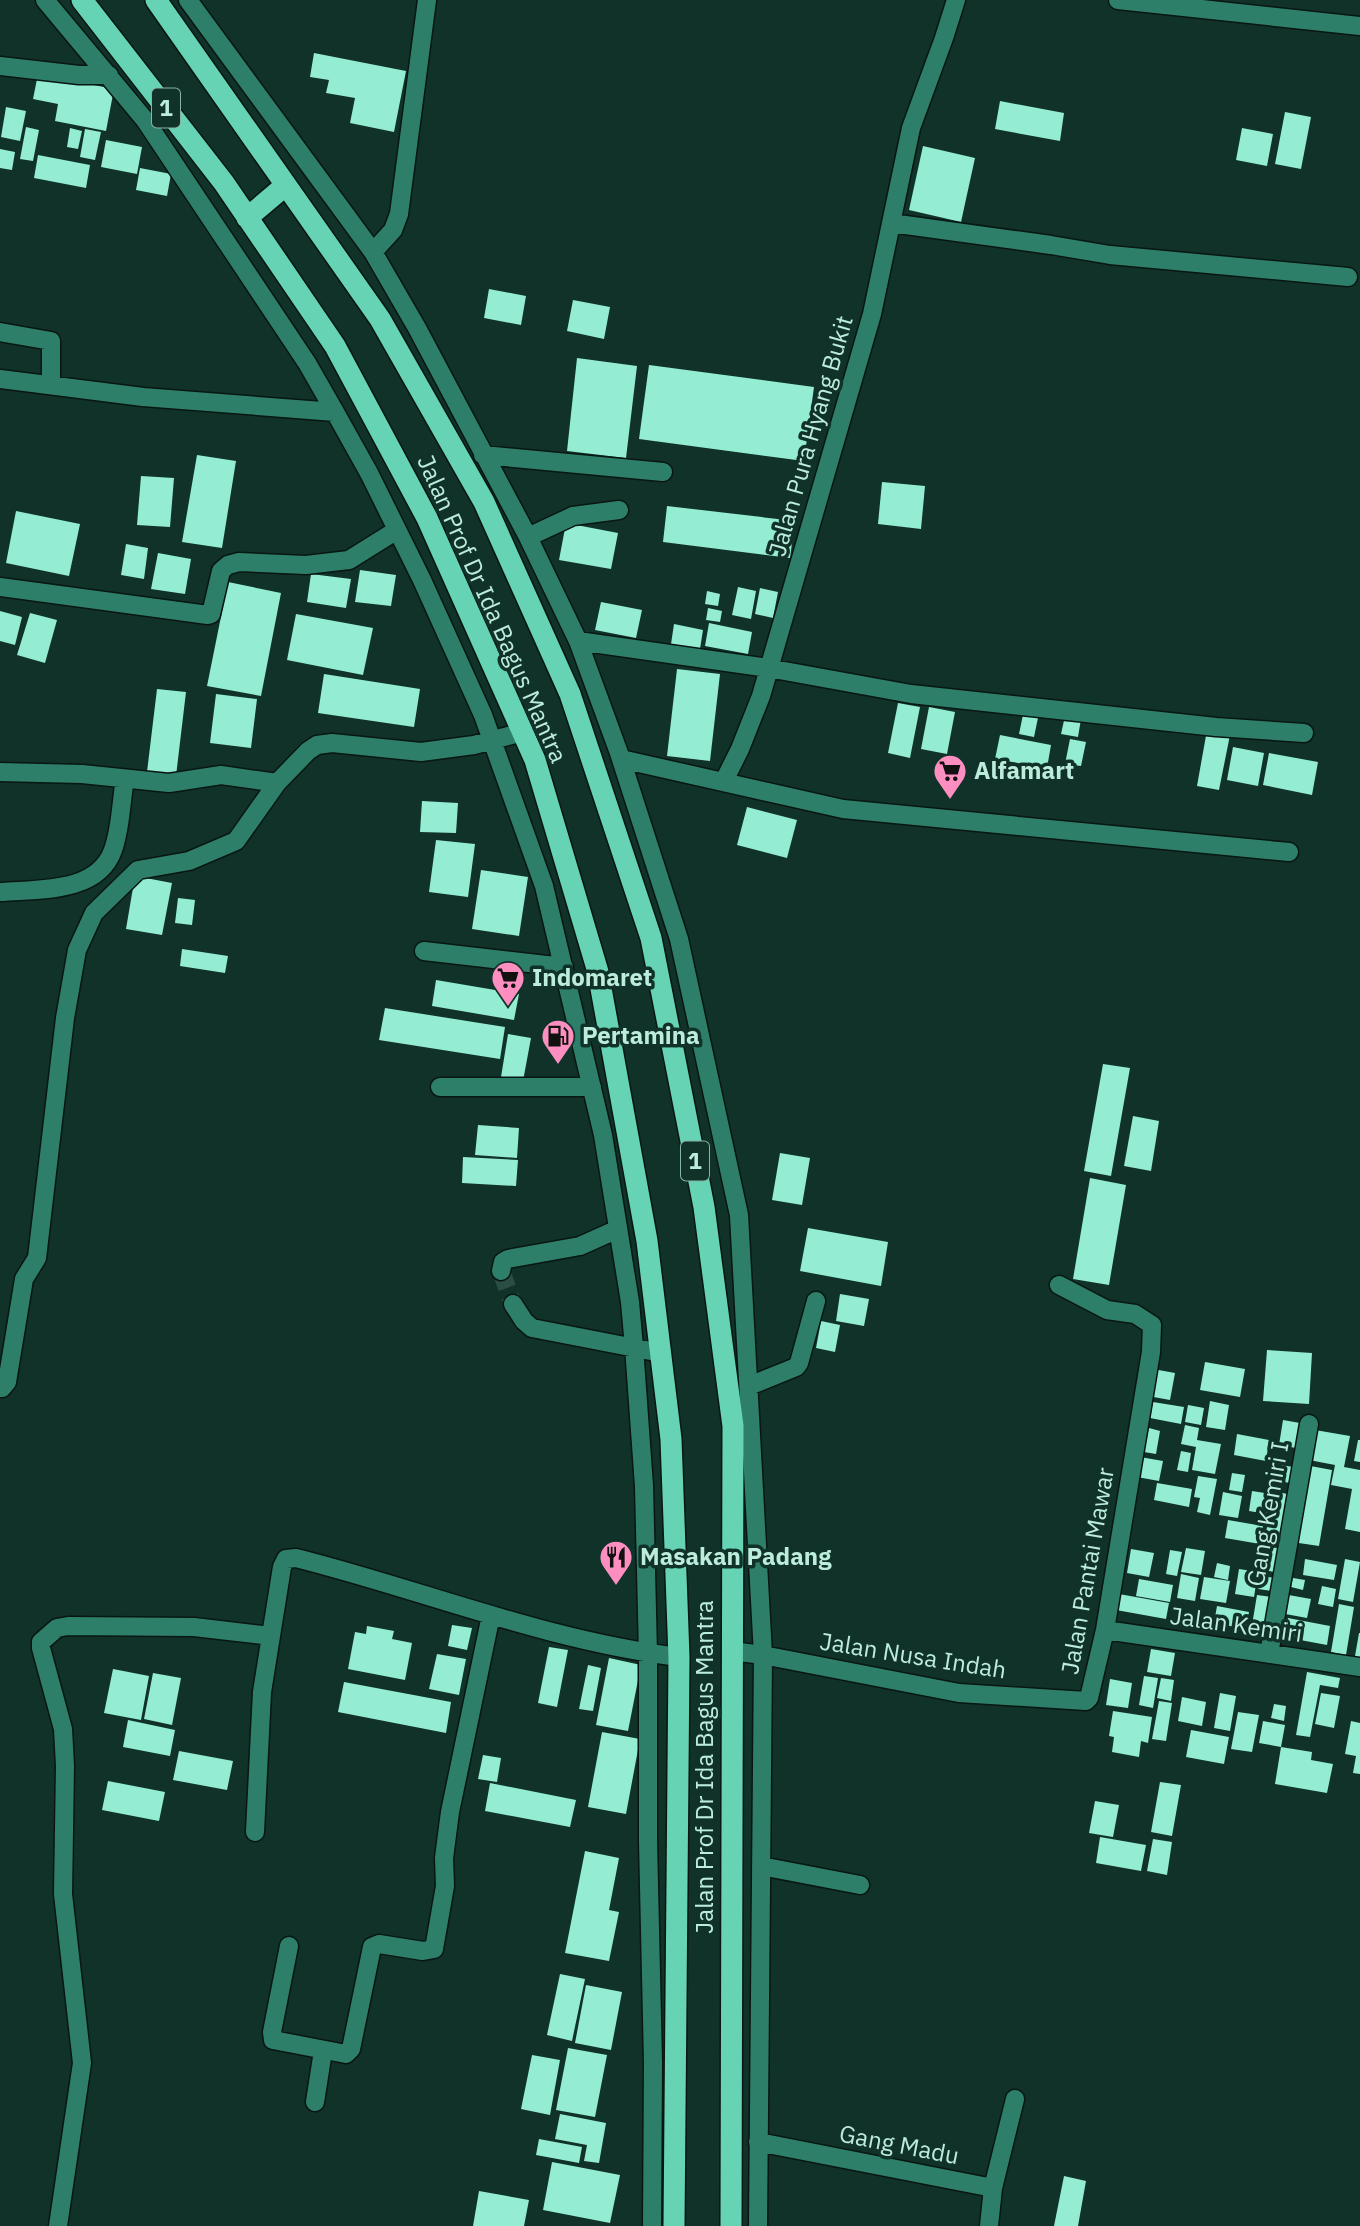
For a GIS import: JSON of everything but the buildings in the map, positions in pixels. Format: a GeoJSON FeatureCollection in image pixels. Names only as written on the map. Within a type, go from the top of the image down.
{"type":"FeatureCollection","features":[{"type":"Feature","properties":{"kind":"highway","name":"1"},"geometry":{"type":"LineString","coordinates":[[82,0],[224,183],[247,218]]}},
{"type":"Feature","properties":{"kind":"highway","name":"1"},"geometry":{"type":"LineString","coordinates":[[156,0],[286,186]]}},
{"type":"Feature","properties":{"kind":"highway"},"geometry":{"type":"LineString","coordinates":[[247,218],[286,186]]}},
{"type":"Feature","properties":{"kind":"highway","name":"Jalan Prof Dr Ida Bagus Mantra"},"geometry":{"type":"LineString","coordinates":[[286,186],[380,319],[484,502],[570,694],[651,938],[705,1207],[733,1426],[731,2226]]}},
{"type":"Feature","properties":{"kind":"highway","name":"Jalan Prof Dr Ida Bagus Mantra"},"geometry":{"type":"LineString","coordinates":[[247,218],[335,346],[427,518],[535,760],[598,972],[647,1241],[671,1438],[678,1657],[674,2226]]}},
{"type":"Feature","properties":{"kind":"street"},"geometry":{"type":"LineString","coordinates":[[45,0],[145,120],[307,363],[335,412],[397,530],[477,702],[544,886],[603,1135],[630,1302],[634,1348],[644,1486],[648,1654],[648,1841],[653,2063],[652,2226]]}},
{"type":"Feature","properties":{"kind":"street"},"geometry":{"type":"LineString","coordinates":[[188,0],[373,252],[417,328],[528,537],[578,641],[621,759],[679,939],[739,1215],[763,1655],[758,2226]]}},
{"type":"Feature","properties":{"kind":"street"},"geometry":{"type":"LineString","coordinates":[[373,252],[393,230],[399,214],[427,0]]}},
{"type":"Feature","properties":{"kind":"street","name":"Jalan Pura Hyang Bukit"},"geometry":{"type":"LineString","coordinates":[[724,780],[740,749],[761,696],[872,314],[911,128],[956,0]]}},
{"type":"Feature","properties":{"kind":"street"},"geometry":{"type":"LineString","coordinates":[[1118,0],[1360,26]]}},
{"type":"Feature","properties":{"kind":"street"},"geometry":{"type":"LineString","coordinates":[[0,66],[79,75],[110,75]]}},
{"type":"Feature","properties":{"kind":"street"},"geometry":{"type":"LineString","coordinates":[[891,223],[1110,255],[1348,276]]}},
{"type":"Feature","properties":{"kind":"street"},"geometry":{"type":"LineString","coordinates":[[0,332],[51,341],[51,385]]}},
{"type":"Feature","properties":{"kind":"street"},"geometry":{"type":"LineString","coordinates":[[0,379],[143,397],[335,412]]}},
{"type":"Feature","properties":{"kind":"street"},"geometry":{"type":"LineString","coordinates":[[483,455],[663,472]]}},
{"type":"Feature","properties":{"kind":"street"},"geometry":{"type":"LineString","coordinates":[[528,537],[573,516],[619,510]]}},
{"type":"Feature","properties":{"kind":"street"},"geometry":{"type":"LineString","coordinates":[[0,587],[208,615],[212,614],[221,571],[228,565],[239,562],[306,565],[349,561],[397,530]]}},
{"type":"Feature","properties":{"kind":"street"},"geometry":{"type":"LineString","coordinates":[[578,641],[768,668],[898,692],[965,701],[1216,727],[1304,733]]}},
{"type":"Feature","properties":{"kind":"street"},"geometry":{"type":"LineString","coordinates":[[0,1388],[7,1381],[24,1279],[37,1258],[65,1018],[77,950],[94,913],[138,870],[189,860],[236,841],[277,783],[317,745],[332,743],[421,752],[462,747],[523,732]]}},
{"type":"Feature","properties":{"kind":"street"},"geometry":{"type":"LineString","coordinates":[[621,759],[724,780],[843,809],[1289,852]]}},
{"type":"Feature","properties":{"kind":"street"},"geometry":{"type":"LineString","coordinates":[[0,772],[82,774],[169,783],[221,775],[277,783]]}},
{"type":"Feature","properties":{"kind":"street"},"geometry":{"type":"LineString","coordinates":[[2,892],[73,886],[103,869],[114,849],[125,779]]}},
{"type":"Feature","properties":{"kind":"street"},"geometry":{"type":"LineString","coordinates":[[424,951],[564,967]]}},
{"type":"Feature","properties":{"kind":"street"},"geometry":{"type":"LineString","coordinates":[[440,1087],[592,1087]]}},
{"type":"Feature","properties":{"kind":"street"},"geometry":{"type":"LineString","coordinates":[[501,1271],[503,1262],[508,1259],[580,1246],[618,1229]]}},
{"type":"Feature","properties":{"kind":"street","name":"Jalan Pantai Mawar"},"geometry":{"type":"LineString","coordinates":[[1059,1285],[1107,1310],[1135,1314],[1152,1325],[1151,1352],[1105,1630],[1086,1702]]}},
{"type":"Feature","properties":{"kind":"street"},"geometry":{"type":"LineString","coordinates":[[749,1386],[792,1369],[799,1363],[817,1301]]}},
{"type":"Feature","properties":{"kind":"street"},"geometry":{"type":"LineString","coordinates":[[513,1304],[532,1328],[661,1353]]}},
{"type":"Feature","properties":{"kind":"street","name":"Gang Kemiri I"},"geometry":{"type":"LineString","coordinates":[[1269,1654],[1309,1424]]}},
{"type":"Feature","properties":{"kind":"street"},"geometry":{"type":"LineString","coordinates":[[255,1832],[262,1692],[282,1567],[286,1559],[296,1558],[369,1577],[531,1628],[648,1654],[678,1657]]}},
{"type":"Feature","properties":{"kind":"street"},"geometry":{"type":"LineString","coordinates":[[289,1946],[272,2036],[278,2042],[346,2054],[351,2049],[372,1947],[379,1944],[429,1951],[434,1949],[445,1886],[444,1858],[450,1812],[491,1615]]}},
{"type":"Feature","properties":{"kind":"street"},"geometry":{"type":"LineString","coordinates":[[58,2226],[82,2063],[63,1894],[63,1729],[41,1642],[57,1628],[68,1626],[194,1627],[271,1636]]}},
{"type":"Feature","properties":{"kind":"street","name":"Jalan Kemiri"},"geometry":{"type":"LineString","coordinates":[[1105,1630],[1360,1667]]}},
{"type":"Feature","properties":{"kind":"street","name":"Jalan Nusa Indah"},"geometry":{"type":"LineString","coordinates":[[732,1651],[959,1693],[1086,1702]]}},
{"type":"Feature","properties":{"kind":"street"},"geometry":{"type":"LineString","coordinates":[[761,1866],[860,1885]]}},
{"type":"Feature","properties":{"kind":"street"},"geometry":{"type":"LineString","coordinates":[[315,2102],[323,2051]]}},
{"type":"Feature","properties":{"kind":"street"},"geometry":{"type":"LineString","coordinates":[[989,2226],[993,2188],[1015,2099]]}},
{"type":"Feature","properties":{"kind":"street","name":"Gang Madu"},"geometry":{"type":"LineString","coordinates":[[758,2142],[993,2188]]}},
{"type":"Feature","properties":{"kind":"tunnel"},"geometry":{"type":"LineString","coordinates":[[501,1271],[513,1304]]}},
{"type":"Feature","properties":{"kind":"place","name":"Alfamart"},"geometry":{"type":"Point","coordinates":[950,801]}},
{"type":"Feature","properties":{"kind":"place","name":"Indomaret"},"geometry":{"type":"Point","coordinates":[508,1008]}},
{"type":"Feature","properties":{"kind":"place","name":"Pertamina"},"geometry":{"type":"Point","coordinates":[558,1066]}},
{"type":"Feature","properties":{"kind":"place","name":"Masakan Padang"},"geometry":{"type":"Point","coordinates":[616,1587]}}]}
